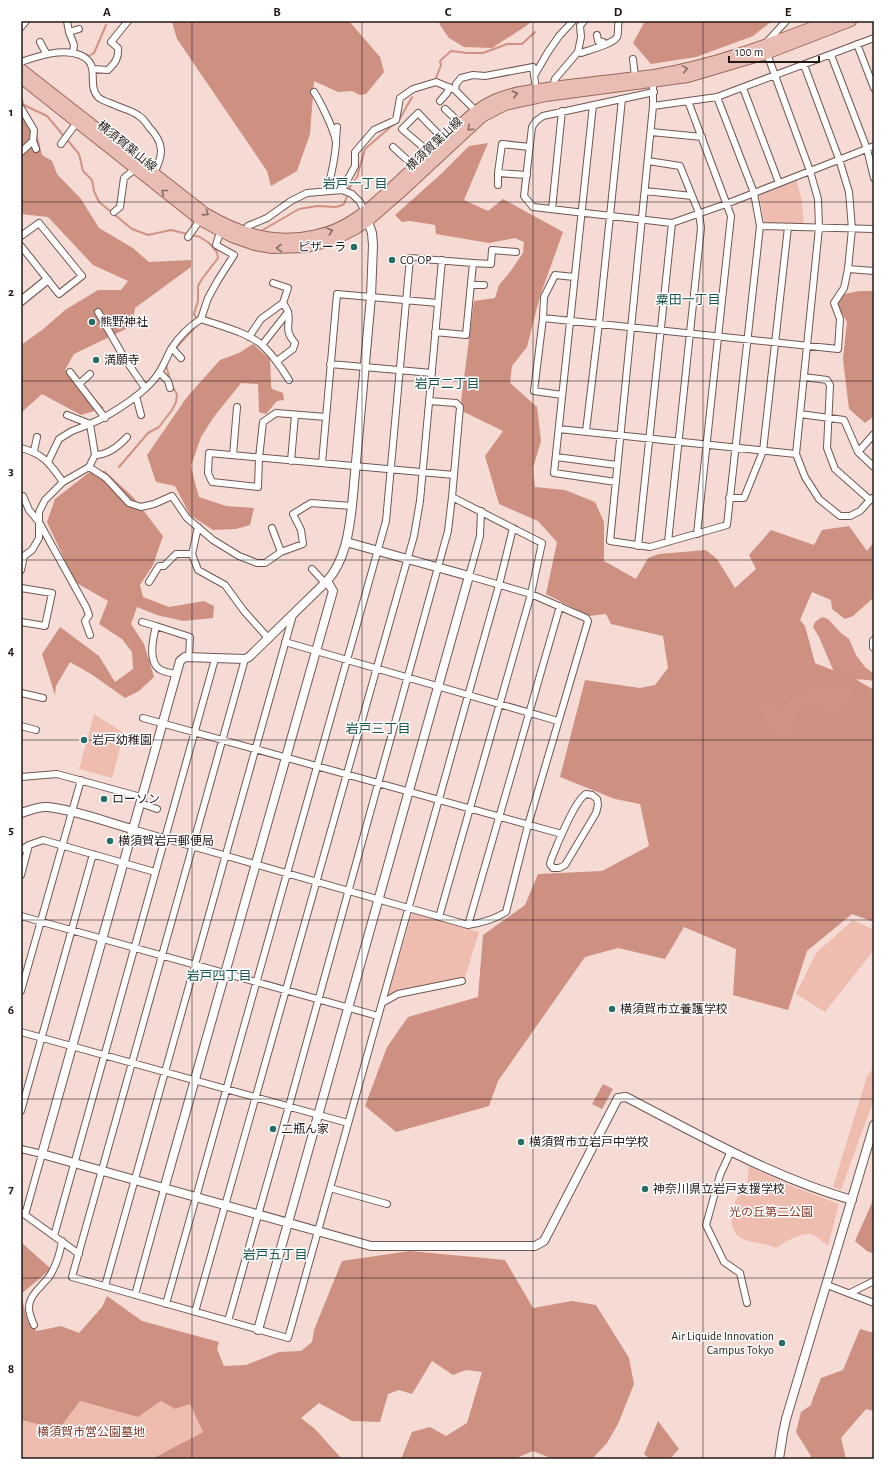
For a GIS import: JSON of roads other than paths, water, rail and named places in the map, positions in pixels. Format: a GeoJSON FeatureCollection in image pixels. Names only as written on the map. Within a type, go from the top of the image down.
{"type":"FeatureCollection","features":[{"type":"Feature","properties":{"kind":"main road","name":"横須賀葉山線"},"geometry":{"type":"LineString","coordinates":[[21,78],[200,220],[222,228],[258,236],[278,239],[296,239],[316,235],[341,227],[366,216],[415,167],[476,110],[500,98],[552,87],[635,77],[694,67],[766,49],[828,21]]}},
{"type":"Feature","properties":{"kind":"main road","name":"横須賀葉山線"},"geometry":{"type":"LineString","coordinates":[[21,69],[205,213],[222,228],[241,240],[272,248],[306,247],[340,238],[482,116],[495,108],[515,102],[546,96],[653,87],[688,77],[851,21]]}},
{"type":"Feature","properties":{"kind":"street"},"geometry":{"type":"LineString","coordinates":[[21,27],[26,21]]}},
{"type":"Feature","properties":{"kind":"street"},"geometry":{"type":"LineString","coordinates":[[67,21],[70,38],[74,45],[73,53]]}},
{"type":"Feature","properties":{"kind":"street"},"geometry":{"type":"LineString","coordinates":[[93,69],[108,70],[114,63],[118,56],[118,48],[112,42],[128,21]]}},
{"type":"Feature","properties":{"kind":"street"},"geometry":{"type":"LineString","coordinates":[[534,76],[556,41],[573,21]]}},
{"type":"Feature","properties":{"kind":"street"},"geometry":{"type":"LineString","coordinates":[[552,87],[555,79],[578,52],[581,37],[580,26],[584,21]]}},
{"type":"Feature","properties":{"kind":"street"},"geometry":{"type":"LineString","coordinates":[[578,52],[581,53],[616,39],[618,35],[619,21]]}},
{"type":"Feature","properties":{"kind":"street"},"geometry":{"type":"LineString","coordinates":[[786,21],[766,49],[774,76],[810,171],[818,199],[818,228],[796,454],[804,477],[818,499],[840,516],[850,516],[860,511],[872,498],[835,469],[827,448],[830,385],[827,380],[804,377]]}},
{"type":"Feature","properties":{"kind":"street"},"geometry":{"type":"LineString","coordinates":[[69,32],[79,29]]}},
{"type":"Feature","properties":{"kind":"street"},"geometry":{"type":"LineString","coordinates":[[597,35],[598,41],[603,42],[601,46]]}},
{"type":"Feature","properties":{"kind":"street"},"geometry":{"type":"LineString","coordinates":[[653,106],[717,97],[874,38]]}},
{"type":"Feature","properties":{"kind":"street"},"geometry":{"type":"LineString","coordinates":[[40,42],[46,53]]}},
{"type":"Feature","properties":{"kind":"street"},"geometry":{"type":"LineString","coordinates":[[857,44],[874,88]]}},
{"type":"Feature","properties":{"kind":"street"},"geometry":{"type":"LineString","coordinates":[[21,62],[46,53],[73,53],[81,55],[89,62],[93,69],[93,89],[99,98],[139,116],[158,136],[162,147],[154,173]]}},
{"type":"Feature","properties":{"kind":"street"},"geometry":{"type":"LineString","coordinates":[[831,55],[867,148],[874,178]]}},
{"type":"Feature","properties":{"kind":"street"},"geometry":{"type":"LineString","coordinates":[[633,59],[635,77]]}},
{"type":"Feature","properties":{"kind":"street"},"geometry":{"type":"LineString","coordinates":[[542,318],[838,349],[840,319],[834,303],[844,288],[848,269],[852,229],[849,192],[839,159],[804,65]]}},
{"type":"Feature","properties":{"kind":"street"},"geometry":{"type":"LineString","coordinates":[[440,101],[461,78],[473,74],[485,76],[533,67],[536,90]]}},
{"type":"Feature","properties":{"kind":"street"},"geometry":{"type":"LineString","coordinates":[[342,190],[355,166],[355,152],[374,130],[396,120],[400,98],[413,89],[436,82],[452,89],[476,110]]}},
{"type":"Feature","properties":{"kind":"street"},"geometry":{"type":"LineString","coordinates":[[717,97],[754,193],[760,226],[746,340],[727,525],[650,547],[610,541],[620,435],[642,219],[651,132],[653,87],[622,99],[562,111],[543,116],[536,121],[532,127],[524,196],[533,208],[581,212],[610,216],[642,219],[672,223],[726,204],[754,193],[779,183],[810,171],[867,148],[874,146]]}},
{"type":"Feature","properties":{"kind":"street"},"geometry":{"type":"LineString","coordinates":[[743,88],[779,183]]}},
{"type":"Feature","properties":{"kind":"street"},"geometry":{"type":"LineString","coordinates":[[314,92],[322,104],[336,142]]}},
{"type":"Feature","properties":{"kind":"street"},"geometry":{"type":"LineString","coordinates":[[586,431],[599,323],[622,99]]}},
{"type":"Feature","properties":{"kind":"street"},"geometry":{"type":"LineString","coordinates":[[688,101],[731,216],[697,534]]}},
{"type":"Feature","properties":{"kind":"street"},"geometry":{"type":"LineString","coordinates":[[593,105],[554,473],[616,482]]}},
{"type":"Feature","properties":{"kind":"street"},"geometry":{"type":"LineString","coordinates":[[21,108],[34,130],[33,141],[36,149]]}},
{"type":"Feature","properties":{"kind":"street"},"geometry":{"type":"LineString","coordinates":[[445,109],[461,124]]}},
{"type":"Feature","properties":{"kind":"street"},"geometry":{"type":"LineString","coordinates":[[552,209],[562,111]]}},
{"type":"Feature","properties":{"kind":"street"},"geometry":{"type":"LineString","coordinates":[[430,153],[402,129],[418,113],[444,140]]}},
{"type":"Feature","properties":{"kind":"street"},"geometry":{"type":"LineString","coordinates":[[61,144],[77,122]]}},
{"type":"Feature","properties":{"kind":"street"},"geometry":{"type":"LineString","coordinates":[[326,191],[330,179],[337,127]]}},
{"type":"Feature","properties":{"kind":"street"},"geometry":{"type":"LineString","coordinates":[[651,132],[702,137]]}},
{"type":"Feature","properties":{"kind":"street"},"geometry":{"type":"LineString","coordinates":[[21,152],[33,141]]}},
{"type":"Feature","properties":{"kind":"street"},"geometry":{"type":"LineString","coordinates":[[498,185],[502,144],[530,146]]}},
{"type":"Feature","properties":{"kind":"street"},"geometry":{"type":"LineString","coordinates":[[393,147],[415,167]]}},
{"type":"Feature","properties":{"kind":"street"},"geometry":{"type":"LineString","coordinates":[[648,162],[680,166],[699,213],[701,228],[677,441],[668,542]]}},
{"type":"Feature","properties":{"kind":"street"},"geometry":{"type":"LineString","coordinates":[[114,212],[120,207],[124,178],[135,169]]}},
{"type":"Feature","properties":{"kind":"street"},"geometry":{"type":"LineString","coordinates":[[498,173],[527,175]]}},
{"type":"Feature","properties":{"kind":"street"},"geometry":{"type":"LineString","coordinates":[[79,1254],[23,1213],[42,1154],[176,674],[182,659],[189,657],[245,659],[252,655],[269,639],[336,570],[346,542],[352,506],[371,298],[373,245],[372,233],[366,216],[360,202],[352,194],[342,190],[307,193],[291,201],[267,218],[248,226],[245,232]]}},
{"type":"Feature","properties":{"kind":"street"},"geometry":{"type":"LineString","coordinates":[[645,191],[692,196]]}},
{"type":"Feature","properties":{"kind":"street"},"geometry":{"type":"LineString","coordinates":[[188,237],[200,220]]}},
{"type":"Feature","properties":{"kind":"street"},"geometry":{"type":"LineString","coordinates":[[21,236],[38,223],[82,276],[59,294],[21,246]]}},
{"type":"Feature","properties":{"kind":"street"},"geometry":{"type":"LineString","coordinates":[[638,546],[672,223]]}},
{"type":"Feature","properties":{"kind":"street"},"geometry":{"type":"LineString","coordinates":[[760,226],[874,229]]}},
{"type":"Feature","properties":{"kind":"street"},"geometry":{"type":"LineString","coordinates":[[729,498],[744,498],[763,451],[788,227]]}},
{"type":"Feature","properties":{"kind":"street"},"geometry":{"type":"LineString","coordinates":[[48,462],[59,439],[72,431],[105,418],[145,388],[160,373],[172,348],[194,323],[201,319],[208,298],[234,255],[216,245],[222,228]]}},
{"type":"Feature","properties":{"kind":"street"},"geometry":{"type":"LineString","coordinates":[[166,1304],[386,521],[410,258],[491,264],[492,250],[516,252]]}},
{"type":"Feature","properties":{"kind":"street"},"geometry":{"type":"LineString","coordinates":[[195,1312],[378,669],[414,536],[420,501],[442,260]]}},
{"type":"Feature","properties":{"kind":"street"},"geometry":{"type":"LineString","coordinates":[[435,332],[466,335],[473,263]]}},
{"type":"Feature","properties":{"kind":"street"},"geometry":{"type":"LineString","coordinates":[[848,269],[874,271]]}},
{"type":"Feature","properties":{"kind":"street"},"geometry":{"type":"LineString","coordinates":[[562,395],[534,391],[544,297],[555,275],[574,277]]}},
{"type":"Feature","properties":{"kind":"street"},"geometry":{"type":"LineString","coordinates":[[21,301],[47,280]]}},
{"type":"Feature","properties":{"kind":"street"},"geometry":{"type":"LineString","coordinates":[[250,337],[261,319],[283,303],[288,288],[273,283]]}},
{"type":"Feature","properties":{"kind":"street"},"geometry":{"type":"LineString","coordinates":[[471,285],[484,285]]}},
{"type":"Feature","properties":{"kind":"street"},"geometry":{"type":"LineString","coordinates":[[322,463],[337,294],[438,303]]}},
{"type":"Feature","properties":{"kind":"street"},"geometry":{"type":"LineString","coordinates":[[277,361],[293,349],[295,343],[289,336],[287,325],[288,312],[283,303]]}},
{"type":"Feature","properties":{"kind":"street"},"geometry":{"type":"LineString","coordinates":[[98,312],[125,359],[145,388]]}},
{"type":"Feature","properties":{"kind":"street"},"geometry":{"type":"LineString","coordinates":[[262,345],[288,312]]}},
{"type":"Feature","properties":{"kind":"street"},"geometry":{"type":"LineString","coordinates":[[201,319],[250,337],[262,345],[277,361],[289,380]]}},
{"type":"Feature","properties":{"kind":"street"},"geometry":{"type":"LineString","coordinates":[[172,348],[181,358]]}},
{"type":"Feature","properties":{"kind":"street"},"geometry":{"type":"LineString","coordinates":[[330,364],[432,373]]}},
{"type":"Feature","properties":{"kind":"street"},"geometry":{"type":"LineString","coordinates":[[70,372],[105,418]]}},
{"type":"Feature","properties":{"kind":"street"},"geometry":{"type":"LineString","coordinates":[[79,384],[88,376],[81,373]]}},
{"type":"Feature","properties":{"kind":"street"},"geometry":{"type":"LineString","coordinates":[[160,373],[168,380],[170,388]]}},
{"type":"Feature","properties":{"kind":"street"},"geometry":{"type":"LineString","coordinates":[[136,396],[141,415]]}},
{"type":"Feature","properties":{"kind":"street"},"geometry":{"type":"LineString","coordinates":[[228,1321],[448,531],[460,407],[456,403],[429,401]]}},
{"type":"Feature","properties":{"kind":"street"},"geometry":{"type":"LineString","coordinates":[[232,456],[237,407]]}},
{"type":"Feature","properties":{"kind":"street"},"geometry":{"type":"LineString","coordinates":[[326,417],[276,413],[263,422],[259,458],[258,488],[212,482],[208,473],[209,453],[232,456],[259,458],[290,461],[322,463],[454,475]]}},
{"type":"Feature","properties":{"kind":"street"},"geometry":{"type":"LineString","coordinates":[[800,414],[844,420],[858,452],[874,467]]}},
{"type":"Feature","properties":{"kind":"street"},"geometry":{"type":"LineString","coordinates":[[67,415],[90,424]]}},
{"type":"Feature","properties":{"kind":"street"},"geometry":{"type":"LineString","coordinates":[[290,461],[295,415]]}},
{"type":"Feature","properties":{"kind":"street"},"geometry":{"type":"LineString","coordinates":[[21,570],[24,556],[32,550],[38,538],[39,512],[45,500],[63,482],[90,467],[95,455],[90,424]]}},
{"type":"Feature","properties":{"kind":"street"},"geometry":{"type":"LineString","coordinates":[[559,429],[796,454]]}},
{"type":"Feature","properties":{"kind":"street"},"geometry":{"type":"LineString","coordinates":[[858,452],[874,434]]}},
{"type":"Feature","properties":{"kind":"street"},"geometry":{"type":"LineString","coordinates":[[34,451],[37,437]]}},
{"type":"Feature","properties":{"kind":"street"},"geometry":{"type":"LineString","coordinates":[[95,455],[104,455],[120,445],[127,437]]}},
{"type":"Feature","properties":{"kind":"street"},"geometry":{"type":"LineString","coordinates":[[21,448],[34,451],[48,462],[63,482]]}},
{"type":"Feature","properties":{"kind":"street"},"geometry":{"type":"LineString","coordinates":[[556,457],[617,465]]}},
{"type":"Feature","properties":{"kind":"street"},"geometry":{"type":"LineString","coordinates":[[90,467],[106,478],[129,503],[142,507],[154,504],[172,496],[187,518],[213,540],[257,564],[265,563],[281,552],[303,544],[300,530],[293,514],[311,503],[352,506]]}},
{"type":"Feature","properties":{"kind":"street"},"geometry":{"type":"LineString","coordinates":[[21,496],[23,496],[29,510],[39,522],[86,607],[89,616],[85,621],[90,635]]}},
{"type":"Feature","properties":{"kind":"street"},"geometry":{"type":"LineString","coordinates":[[439,917],[531,594],[542,543],[481,511],[452,498]]}},
{"type":"Feature","properties":{"kind":"street"},"geometry":{"type":"LineString","coordinates":[[258,1330],[439,687],[480,536],[481,511]]}},
{"type":"Feature","properties":{"kind":"street"},"geometry":{"type":"LineString","coordinates":[[198,527],[192,554],[198,570],[225,585],[244,611],[269,639]]}},
{"type":"Feature","properties":{"kind":"street"},"geometry":{"type":"LineString","coordinates":[[272,528],[281,552]]}},
{"type":"Feature","properties":{"kind":"street"},"geometry":{"type":"LineString","coordinates":[[245,659],[72,1277],[288,1338],[499,585],[513,528]]}},
{"type":"Feature","properties":{"kind":"street"},"geometry":{"type":"LineString","coordinates":[[21,813],[48,807],[72,812],[468,925],[480,924],[506,912],[528,824],[588,621],[586,618],[531,594],[346,542]]}},
{"type":"Feature","properties":{"kind":"street"},"geometry":{"type":"LineString","coordinates":[[149,582],[159,566],[164,566],[176,554],[192,554]]}},
{"type":"Feature","properties":{"kind":"street"},"geometry":{"type":"LineString","coordinates":[[134,1294],[333,591],[312,569]]}},
{"type":"Feature","properties":{"kind":"street"},"geometry":{"type":"LineString","coordinates":[[21,588],[52,593],[45,626],[21,622]]}},
{"type":"Feature","properties":{"kind":"street"},"geometry":{"type":"LineString","coordinates":[[468,925],[560,606]]}},
{"type":"Feature","properties":{"kind":"street"},"geometry":{"type":"LineString","coordinates":[[105,1286],[293,615]]}},
{"type":"Feature","properties":{"kind":"street"},"geometry":{"type":"LineString","coordinates":[[142,622],[190,637],[189,657]]}},
{"type":"Feature","properties":{"kind":"street"},"geometry":{"type":"LineString","coordinates":[[156,626],[152,645],[154,662],[160,670],[176,674]]}},
{"type":"Feature","properties":{"kind":"street"},"geometry":{"type":"LineString","coordinates":[[874,641],[874,647]]}},
{"type":"Feature","properties":{"kind":"street"},"geometry":{"type":"LineString","coordinates":[[285,642],[558,721]]}},
{"type":"Feature","properties":{"kind":"street"},"geometry":{"type":"LineString","coordinates":[[54,1236],[215,659]]}},
{"type":"Feature","properties":{"kind":"street"},"geometry":{"type":"LineString","coordinates":[[21,693],[43,698]]}},
{"type":"Feature","properties":{"kind":"street"},"geometry":{"type":"LineString","coordinates":[[144,718],[562,834]]}},
{"type":"Feature","properties":{"kind":"street"},"geometry":{"type":"LineString","coordinates":[[21,726],[36,730]]}},
{"type":"Feature","properties":{"kind":"street"},"geometry":{"type":"LineString","coordinates":[[21,777],[57,774],[81,780],[141,800],[157,808]]}},
{"type":"Feature","properties":{"kind":"street"},"geometry":{"type":"LineString","coordinates":[[21,991],[81,780]]}},
{"type":"Feature","properties":{"kind":"street"},"geometry":{"type":"LineString","coordinates":[[586,794],[597,798],[598,805],[596,813],[565,865],[559,868],[553,868],[550,864],[551,860],[562,834],[578,802],[583,796],[586,794]]}},
{"type":"Feature","properties":{"kind":"street"},"geometry":{"type":"LineString","coordinates":[[21,850],[29,845],[43,840],[155,872]]}},
{"type":"Feature","properties":{"kind":"street"},"geometry":{"type":"LineString","coordinates":[[21,875],[29,845]]}},
{"type":"Feature","properties":{"kind":"street"},"geometry":{"type":"LineString","coordinates":[[21,1111],[93,854]]}},
{"type":"Feature","properties":{"kind":"street"},"geometry":{"type":"LineString","coordinates":[[21,916],[378,1016]]}},
{"type":"Feature","properties":{"kind":"street"},"geometry":{"type":"LineString","coordinates":[[382,1003],[398,994],[462,981]]}},
{"type":"Feature","properties":{"kind":"street"},"geometry":{"type":"LineString","coordinates":[[21,1032],[348,1123]]}},
{"type":"Feature","properties":{"kind":"street"},"geometry":{"type":"LineString","coordinates":[[21,1148],[371,1246],[535,1246],[544,1241],[618,1098],[626,1097],[732,1151],[799,1182],[829,1194],[852,1200]]}},
{"type":"Feature","properties":{"kind":"street"},"geometry":{"type":"LineString","coordinates":[[779,1459],[779,1452],[786,1419],[874,1125]]}},
{"type":"Feature","properties":{"kind":"street"},"geometry":{"type":"LineString","coordinates":[[732,1151],[720,1175],[706,1225],[724,1262],[740,1272],[748,1303]]}},
{"type":"Feature","properties":{"kind":"street"},"geometry":{"type":"LineString","coordinates":[[330,1188],[387,1204]]}},
{"type":"Feature","properties":{"kind":"street"},"geometry":{"type":"LineString","coordinates":[[34,1325],[28,1307],[30,1300],[39,1287],[48,1278],[55,1265],[62,1241]]}},
{"type":"Feature","properties":{"kind":"street"},"geometry":{"type":"LineString","coordinates":[[850,1293],[874,1281]]}},
{"type":"Feature","properties":{"kind":"street"},"geometry":{"type":"LineString","coordinates":[[827,1285],[874,1303]]}},
{"type":"Feature","properties":{"kind":"waterway"},"geometry":{"type":"LineString","coordinates":[[87,57],[94,53],[106,25]]}},
{"type":"Feature","properties":{"kind":"waterway"},"geometry":{"type":"LineString","coordinates":[[436,78],[441,65],[440,61],[451,51],[483,53],[507,44],[522,44],[535,32]]}},
{"type":"Feature","properties":{"kind":"waterway"},"geometry":{"type":"LineString","coordinates":[[399,120],[412,97]]}},
{"type":"Feature","properties":{"kind":"waterway"},"geometry":{"type":"LineString","coordinates":[[21,98],[24,105],[47,116],[79,154],[83,171],[92,180],[94,191],[99,202],[132,229],[148,235],[171,230],[200,237],[209,243],[217,252],[218,258],[198,286],[198,301],[194,314],[198,321]]}},
{"type":"Feature","properties":{"kind":"waterway"},"geometry":{"type":"LineString","coordinates":[[261,231],[299,209],[317,206],[335,207],[344,204],[351,185],[357,177],[365,149],[395,123]]}},
{"type":"Feature","properties":{"kind":"waterway"},"geometry":{"type":"LineString","coordinates":[[175,349],[196,326]]}},
{"type":"Feature","properties":{"kind":"waterway"},"geometry":{"type":"LineString","coordinates":[[166,365],[170,380]]}},
{"type":"Feature","properties":{"kind":"waterway"},"geometry":{"type":"LineString","coordinates":[[119,467],[148,433],[159,427],[172,410],[176,402],[177,394],[172,386]]}},
{"type":"Feature","properties":{"kind":"place","name":"ピザーラ"},"geometry":{"type":"Point","coordinates":[354,247]}},
{"type":"Feature","properties":{"kind":"place","name":"CO-OP"},"geometry":{"type":"Point","coordinates":[392,260]}},
{"type":"Feature","properties":{"kind":"place","name":"熊野神社"},"geometry":{"type":"Point","coordinates":[92,322]}},
{"type":"Feature","properties":{"kind":"place","name":"満願寺"},"geometry":{"type":"Point","coordinates":[96,360]}},
{"type":"Feature","properties":{"kind":"place","name":"岩戸幼稚園"},"geometry":{"type":"Point","coordinates":[84,740]}},
{"type":"Feature","properties":{"kind":"place","name":"ローソン"},"geometry":{"type":"Point","coordinates":[104,799]}},
{"type":"Feature","properties":{"kind":"place","name":"横須賀岩戸郵便局"},"geometry":{"type":"Point","coordinates":[110,841]}},
{"type":"Feature","properties":{"kind":"place","name":"横須賀市立養護学校"},"geometry":{"type":"Point","coordinates":[612,1009]}},
{"type":"Feature","properties":{"kind":"place","name":"二瓶ん家"},"geometry":{"type":"Point","coordinates":[273,1129]}},
{"type":"Feature","properties":{"kind":"place","name":"横須賀市立岩戸中学校"},"geometry":{"type":"Point","coordinates":[521,1142]}},
{"type":"Feature","properties":{"kind":"place","name":"神奈川県立岩戸支援学校"},"geometry":{"type":"Point","coordinates":[645,1189]}},
{"type":"Feature","properties":{"kind":"place","name":"Air Liquide Innovation Campus Tokyo"},"geometry":{"type":"Point","coordinates":[782,1343]}},
{"type":"Feature","properties":{"kind":"district","name":"岩戸一丁目"},"geometry":{"type":"Point","coordinates":[355,183]}},
{"type":"Feature","properties":{"kind":"district","name":"粟田一丁目"},"geometry":{"type":"Point","coordinates":[688,299]}},
{"type":"Feature","properties":{"kind":"district","name":"岩戸二丁目"},"geometry":{"type":"Point","coordinates":[447,383]}},
{"type":"Feature","properties":{"kind":"district","name":"岩戸三丁目"},"geometry":{"type":"Point","coordinates":[378,728]}},
{"type":"Feature","properties":{"kind":"district","name":"岩戸四丁目"},"geometry":{"type":"Point","coordinates":[219,975]}},
{"type":"Feature","properties":{"kind":"district","name":"岩戸五丁目"},"geometry":{"type":"Point","coordinates":[275,1254]}},
{"type":"Feature","properties":{"kind":"park label","name":"光の丘第二公園"},"geometry":{"type":"Point","coordinates":[771,1212]}},
{"type":"Feature","properties":{"kind":"park label","name":"横須賀市営公園墓地"},"geometry":{"type":"Point","coordinates":[91,1432]}}]}
